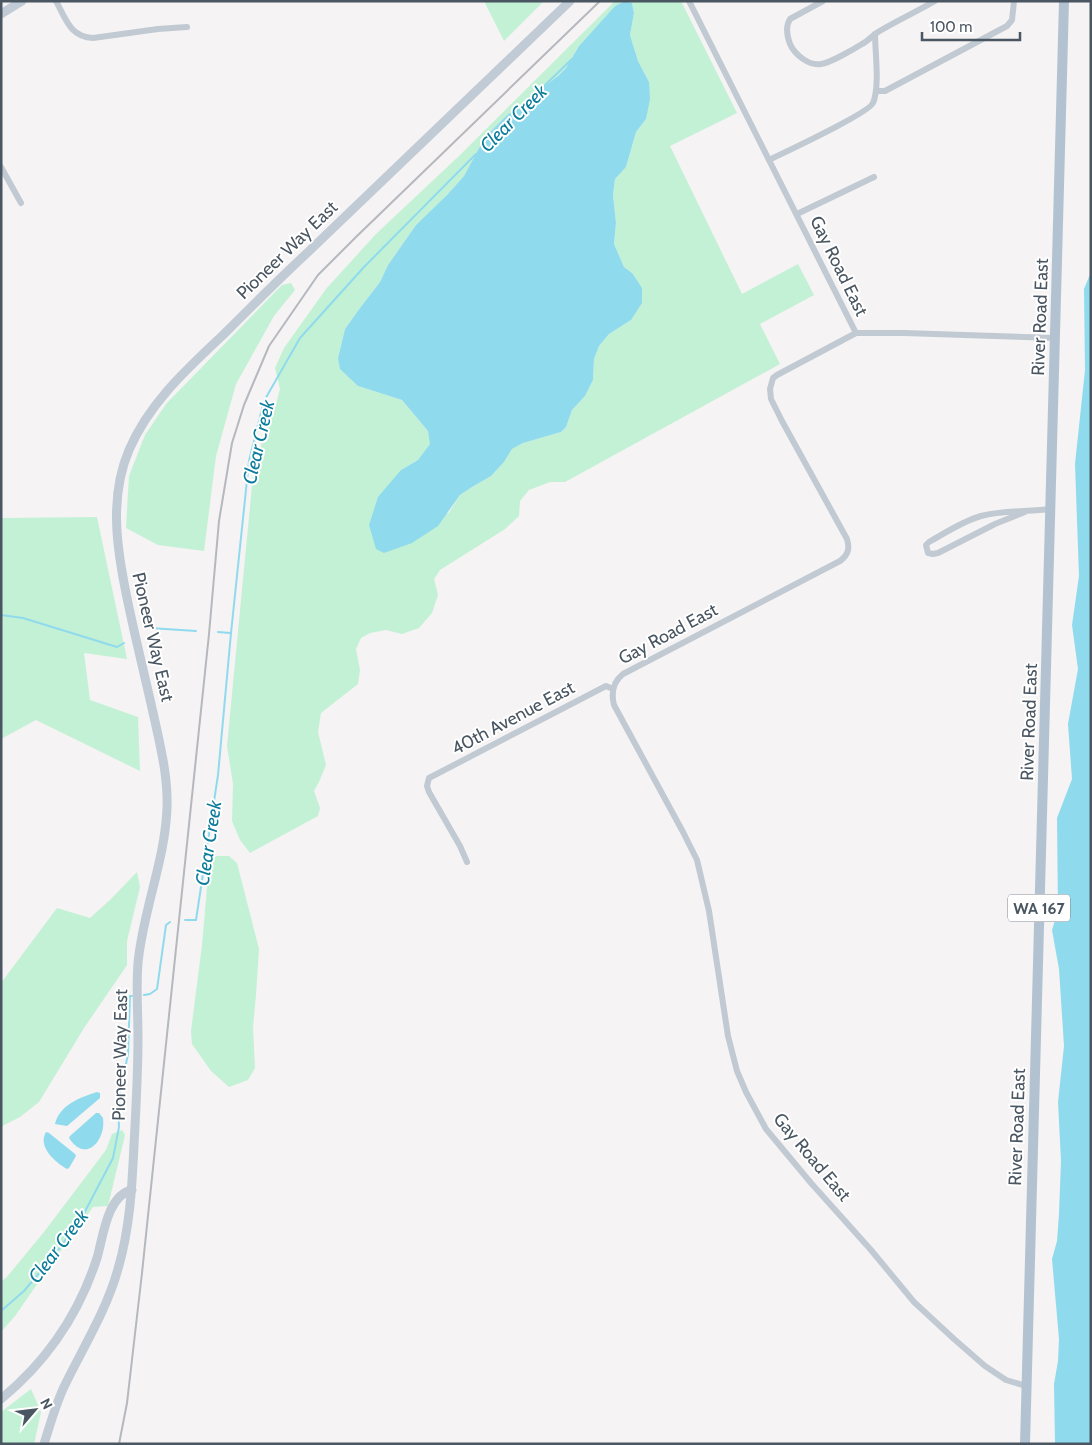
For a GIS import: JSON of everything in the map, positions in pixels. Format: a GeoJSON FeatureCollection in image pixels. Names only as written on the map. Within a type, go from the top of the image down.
{"type":"FeatureCollection","features":[{"type":"Feature","properties":{"kind":"main road"},"geometry":{"type":"LineString","coordinates":[[1,14],[22,1]]}},
{"type":"Feature","properties":{"kind":"main road","name":"Pioneer Way East"},"geometry":{"type":"LineString","coordinates":[[44,1444],[60,1394],[99,1320],[114,1284],[122,1255],[132,1190],[138,1063],[138,961],[166,827],[167,800],[164,760],[129,607],[118,545],[116,504],[121,472],[127,454],[136,434],[149,413],[184,372],[570,1]]}},
{"type":"Feature","properties":{"kind":"main road","name":"River Road East"},"geometry":{"type":"LineString","coordinates":[[1025,1444],[1064,1]]}},
{"type":"Feature","properties":{"kind":"main road"},"geometry":{"type":"LineString","coordinates":[[1,1400],[45,1357],[65,1329],[90,1277],[114,1202],[126,1191],[132,1190]]}},
{"type":"Feature","properties":{"kind":"street"},"geometry":{"type":"LineString","coordinates":[[56,1],[72,30],[81,36],[93,38],[187,27]]}},
{"type":"Feature","properties":{"kind":"street","name":"Gay Road East"},"geometry":{"type":"LineString","coordinates":[[688,1],[856,333],[777,375],[770,388],[772,399],[782,421],[849,545],[845,558],[833,565],[623,674],[616,681],[613,689],[613,700],[617,712],[697,860],[709,911],[728,1036],[737,1071],[756,1112],[776,1142],[876,1255],[914,1302],[985,1366],[1006,1380],[1026,1386]]}},
{"type":"Feature","properties":{"kind":"street"},"geometry":{"type":"LineString","coordinates":[[823,1],[795,16],[788,22],[786,31],[792,48],[797,54],[806,61],[815,64],[820,64],[864,43],[875,34],[936,1]]}},
{"type":"Feature","properties":{"kind":"street"},"geometry":{"type":"LineString","coordinates":[[876,91],[884,91],[1010,24],[1014,1]]}},
{"type":"Feature","properties":{"kind":"street"},"geometry":{"type":"LineString","coordinates":[[770,160],[858,116],[872,106],[876,91],[875,34]]}},
{"type":"Feature","properties":{"kind":"street"},"geometry":{"type":"LineString","coordinates":[[1,167],[21,203]]}},
{"type":"Feature","properties":{"kind":"street"},"geometry":{"type":"LineString","coordinates":[[797,214],[874,177]]}},
{"type":"Feature","properties":{"kind":"street"},"geometry":{"type":"LineString","coordinates":[[856,333],[1055,338]]}},
{"type":"Feature","properties":{"kind":"street"},"geometry":{"type":"LineString","coordinates":[[1025,512],[995,524],[938,553],[928,553],[926,549],[926,545],[929,542],[980,516],[1015,511],[1025,512],[1051,509]]}},
{"type":"Feature","properties":{"kind":"street","name":"40th Avenue East"},"geometry":{"type":"LineString","coordinates":[[467,862],[429,792],[427,781],[429,778],[606,686],[613,689]]}},
{"type":"Feature","properties":{"kind":"green space"},"geometry":{"type":"Polygon","coordinates":[[[484,1],[544,1],[504,41],[484,1]]]}},
{"type":"Feature","properties":{"kind":"green space"},"geometry":{"type":"Polygon","coordinates":[[[615,1],[625,1],[615,6],[579,46],[566,68],[506,116],[485,137],[464,176],[416,225],[388,265],[380,282],[345,329],[338,358],[358,386],[402,400],[428,431],[431,444],[418,460],[401,470],[448,514],[460,495],[491,476],[504,462],[512,449],[523,443],[561,432],[566,427],[572,410],[585,396],[593,380],[594,359],[599,346],[609,334],[631,320],[632,273],[624,267],[614,244],[616,223],[613,195],[615,179],[626,167],[636,132],[646,119],[649,82],[638,61],[630,35],[634,13],[632,3],[627,1],[681,1],[737,113],[670,146],[742,294],[798,264],[814,295],[760,324],[780,364],[565,482],[550,482],[529,490],[520,501],[519,516],[505,529],[440,570],[434,579],[438,595],[432,613],[419,628],[402,634],[386,630],[370,633],[361,638],[356,649],[360,670],[358,684],[321,713],[318,732],[326,765],[314,791],[320,808],[318,816],[250,853],[240,840],[232,821],[233,784],[227,746],[254,465],[280,389],[275,368],[284,348],[326,289],[376,234],[459,156],[615,1]]]}},
{"type":"Feature","properties":{"kind":"green space"},"geometry":{"type":"Polygon","coordinates":[[[291,283],[295,290],[274,316],[236,384],[216,456],[204,551],[158,545],[126,528],[129,476],[145,435],[166,404],[282,285],[291,283]]]}},
{"type":"Feature","properties":{"kind":"green space"},"geometry":{"type":"Polygon","coordinates":[[[97,517],[127,659],[84,653],[90,700],[138,717],[140,771],[36,720],[1,739],[1,518],[97,517]]]}},
{"type":"Feature","properties":{"kind":"green space"},"geometry":{"type":"Polygon","coordinates":[[[216,856],[229,856],[237,863],[259,949],[253,1028],[255,1068],[248,1080],[229,1087],[211,1071],[192,1044],[191,1031],[202,945],[209,865],[216,856]]]}},
{"type":"Feature","properties":{"kind":"green space"},"geometry":{"type":"Polygon","coordinates":[[[137,872],[140,887],[127,941],[127,965],[84,1028],[39,1102],[20,1117],[1,1128],[1,983],[57,908],[90,918],[137,872]]]}},
{"type":"Feature","properties":{"kind":"green space"},"geometry":{"type":"Polygon","coordinates":[[[122,1130],[125,1135],[108,1206],[93,1207],[15,1316],[1,1332],[1,1281],[6,1278],[44,1232],[106,1150],[112,1134],[122,1130]]]}},
{"type":"Feature","properties":{"kind":"green space"},"geometry":{"type":"Polygon","coordinates":[[[31,1389],[41,1412],[34,1444],[1,1444],[1,1412],[31,1389]]]}},
{"type":"Feature","properties":{"kind":"water"},"geometry":{"type":"Polygon","coordinates":[[[625,1],[632,3],[634,13],[630,35],[638,61],[649,82],[650,99],[646,119],[636,132],[626,167],[615,179],[613,195],[616,223],[614,244],[624,267],[632,273],[642,288],[642,303],[631,320],[609,334],[599,346],[594,359],[593,380],[585,396],[572,410],[566,427],[561,432],[523,443],[512,449],[504,462],[491,476],[460,495],[438,526],[412,543],[384,553],[376,549],[369,525],[378,497],[401,470],[418,460],[430,444],[428,431],[402,400],[358,386],[340,369],[338,358],[345,329],[380,282],[388,265],[416,225],[464,176],[485,137],[506,116],[558,76],[566,68],[579,46],[615,6],[625,1]]]}},
{"type":"Feature","properties":{"kind":"water"},"geometry":{"type":"Polygon","coordinates":[[[1091,272],[1091,1444],[1055,1444],[1054,1384],[1059,1339],[1052,1259],[1057,1241],[1059,1214],[1061,1161],[1058,1102],[1064,1046],[1059,969],[1052,930],[1058,911],[1057,818],[1072,779],[1068,724],[1078,669],[1072,625],[1079,576],[1075,464],[1085,370],[1084,289],[1091,272]]]}},
{"type":"Feature","properties":{"kind":"water"},"geometry":{"type":"Polygon","coordinates":[[[97,1092],[100,1093],[100,1098],[67,1126],[55,1124],[57,1117],[66,1107],[84,1096],[97,1092]]]}},
{"type":"Feature","properties":{"kind":"water"},"geometry":{"type":"Polygon","coordinates":[[[96,1113],[99,1113],[103,1118],[103,1126],[98,1141],[88,1149],[75,1146],[69,1138],[70,1136],[96,1113]]]}},
{"type":"Feature","properties":{"kind":"water"},"geometry":{"type":"Polygon","coordinates":[[[46,1132],[75,1154],[76,1156],[69,1168],[67,1169],[49,1154],[44,1143],[46,1132]]]}},
{"type":"Feature","properties":{"kind":"waterway","name":"Clear Creek"},"geometry":{"type":"LineString","coordinates":[[541,89],[572,59]]}},
{"type":"Feature","properties":{"kind":"waterway","name":"Clear Creek"},"geometry":{"type":"LineString","coordinates":[[185,920],[196,920],[218,775],[249,461],[264,401],[300,338],[364,267],[476,154]]}},
{"type":"Feature","properties":{"kind":"waterway"},"geometry":{"type":"LineString","coordinates":[[1,615],[23,618],[117,647],[124,643]]}},
{"type":"Feature","properties":{"kind":"waterway"},"geometry":{"type":"LineString","coordinates":[[150,628],[196,631]]}},
{"type":"Feature","properties":{"kind":"waterway"},"geometry":{"type":"LineString","coordinates":[[218,632],[230,633]]}},
{"type":"Feature","properties":{"kind":"waterway","name":"Clear Creek"},"geometry":{"type":"LineString","coordinates":[[144,995],[150,994],[157,989],[166,925],[170,922]]}},
{"type":"Feature","properties":{"kind":"waterway","name":"Clear Creek"},"geometry":{"type":"LineString","coordinates":[[1,1311],[24,1291],[81,1219],[113,1158],[119,1127],[118,1103],[128,1054],[130,996],[132,996]]}},
{"type":"Feature","properties":{"kind":"railway"},"geometry":{"type":"LineString","coordinates":[[119,1444],[127,1403],[142,1273],[209,634],[219,521],[232,443],[244,405],[269,346],[318,275],[600,1]]}}]}
